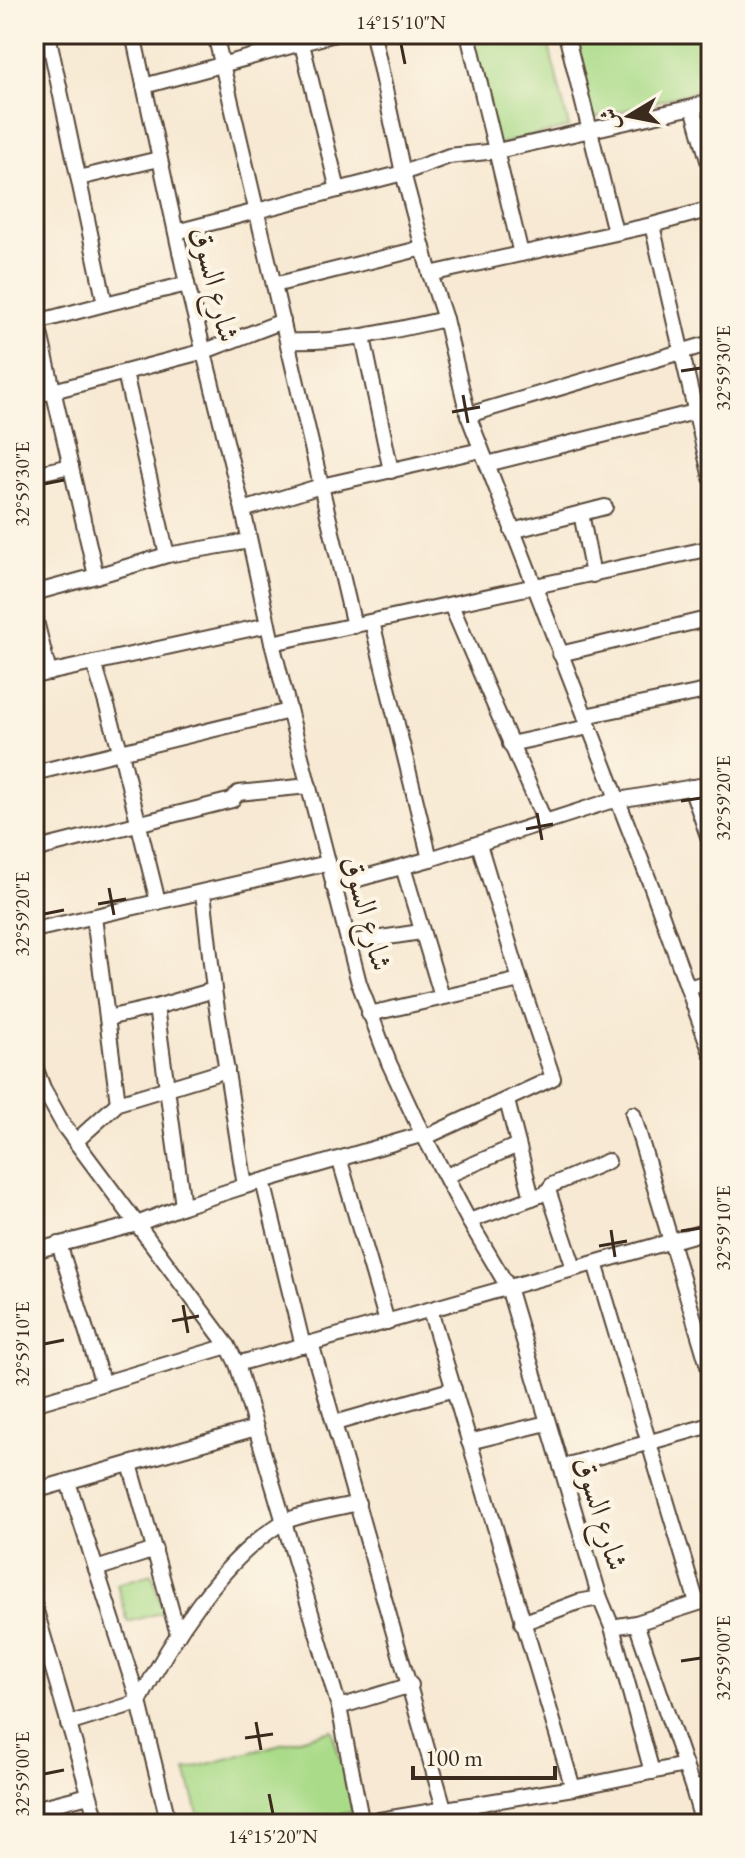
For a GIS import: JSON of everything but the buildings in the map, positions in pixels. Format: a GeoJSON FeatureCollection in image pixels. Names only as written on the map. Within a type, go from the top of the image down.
{"type":"FeatureCollection","features":[{"type":"Feature","properties":{"kind":"street","name":"شارع السوق"},"geometry":{"type":"LineString","coordinates":[[133,34],[187,284],[243,510],[272,643],[333,886],[369,1014],[425,1136],[508,1287],[600,1598],[612,1627],[652,1772]]}},
{"type":"Feature","properties":{"kind":"street"},"geometry":{"type":"LineString","coordinates":[[215,34],[354,626]]}},
{"type":"Feature","properties":{"kind":"street"},"geometry":{"type":"LineString","coordinates":[[144,86],[335,34]]}},
{"type":"Feature","properties":{"kind":"street"},"geometry":{"type":"LineString","coordinates":[[373,34],[403,173],[445,319],[468,415],[618,800],[711,1053]]}},
{"type":"Feature","properties":{"kind":"street"},"geometry":{"type":"LineString","coordinates":[[468,34],[521,254]]}},
{"type":"Feature","properties":{"kind":"street"},"geometry":{"type":"LineString","coordinates":[[566,34],[615,232]]}},
{"type":"Feature","properties":{"kind":"street"},"geometry":{"type":"LineString","coordinates":[[43,36],[79,178],[105,304]]}},
{"type":"Feature","properties":{"kind":"street"},"geometry":{"type":"LineString","coordinates":[[302,44],[338,190]]}},
{"type":"Feature","properties":{"kind":"street"},"geometry":{"type":"LineString","coordinates":[[176,232],[403,173],[449,156],[497,151],[693,107],[711,100]]}},
{"type":"Feature","properties":{"kind":"street"},"geometry":{"type":"LineString","coordinates":[[693,107],[711,171]]}},
{"type":"Feature","properties":{"kind":"street"},"geometry":{"type":"LineString","coordinates":[[79,178],[159,159]]}},
{"type":"Feature","properties":{"kind":"street"},"geometry":{"type":"LineString","coordinates":[[430,274],[711,209]]}},
{"type":"Feature","properties":{"kind":"street"},"geometry":{"type":"LineString","coordinates":[[652,225],[711,478]]}},
{"type":"Feature","properties":{"kind":"street"},"geometry":{"type":"LineString","coordinates":[[274,285],[423,248]]}},
{"type":"Feature","properties":{"kind":"street"},"geometry":{"type":"LineString","coordinates":[[96,576],[36,315],[105,304],[187,284]]}},
{"type":"Feature","properties":{"kind":"street"},"geometry":{"type":"LineString","coordinates":[[288,341],[323,342],[363,337],[445,319]]}},
{"type":"Feature","properties":{"kind":"street"},"geometry":{"type":"LineString","coordinates":[[34,396],[205,351],[283,321]]}},
{"type":"Feature","properties":{"kind":"street"},"geometry":{"type":"LineString","coordinates":[[363,337],[391,471]]}},
{"type":"Feature","properties":{"kind":"street"},"geometry":{"type":"LineString","coordinates":[[468,415],[711,343]]}},
{"type":"Feature","properties":{"kind":"street"},"geometry":{"type":"LineString","coordinates":[[125,373],[167,555]]}},
{"type":"Feature","properties":{"kind":"street"},"geometry":{"type":"LineString","coordinates":[[243,510],[321,486],[391,471],[484,457],[711,408]]}},
{"type":"Feature","properties":{"kind":"street"},"geometry":{"type":"LineString","coordinates":[[34,474],[71,466]]}},
{"type":"Feature","properties":{"kind":"street"},"geometry":{"type":"LineString","coordinates":[[512,531],[605,507]]}},
{"type":"Feature","properties":{"kind":"street"},"geometry":{"type":"LineString","coordinates":[[581,513],[593,575]]}},
{"type":"Feature","properties":{"kind":"street"},"geometry":{"type":"LineString","coordinates":[[34,593],[167,555],[249,541]]}},
{"type":"Feature","properties":{"kind":"street"},"geometry":{"type":"LineString","coordinates":[[272,643],[711,548]]}},
{"type":"Feature","properties":{"kind":"street"},"geometry":{"type":"LineString","coordinates":[[451,605],[545,822]]}},
{"type":"Feature","properties":{"kind":"street"},"geometry":{"type":"LineString","coordinates":[[34,613],[41,674],[268,625]]}},
{"type":"Feature","properties":{"kind":"street"},"geometry":{"type":"LineString","coordinates":[[560,654],[711,618]]}},
{"type":"Feature","properties":{"kind":"street"},"geometry":{"type":"LineString","coordinates":[[372,622],[430,859]]}},
{"type":"Feature","properties":{"kind":"street"},"geometry":{"type":"LineString","coordinates":[[94,663],[121,753],[158,902]]}},
{"type":"Feature","properties":{"kind":"street"},"geometry":{"type":"LineString","coordinates":[[510,744],[710,690],[711,706]]}},
{"type":"Feature","properties":{"kind":"street"},"geometry":{"type":"LineString","coordinates":[[34,773],[289,711]]}},
{"type":"Feature","properties":{"kind":"street"},"geometry":{"type":"LineString","coordinates":[[333,886],[618,800],[711,784]]}},
{"type":"Feature","properties":{"kind":"street"},"geometry":{"type":"LineString","coordinates":[[34,850],[232,800],[238,793],[309,786]]}},
{"type":"Feature","properties":{"kind":"street"},"geometry":{"type":"LineString","coordinates":[[691,787],[711,845]]}},
{"type":"Feature","properties":{"kind":"street"},"geometry":{"type":"LineString","coordinates":[[34,1251],[137,1224],[245,1186],[425,1136],[553,1078],[479,844]]}},
{"type":"Feature","properties":{"kind":"street"},"geometry":{"type":"LineString","coordinates":[[34,930],[328,863]]}},
{"type":"Feature","properties":{"kind":"street"},"geometry":{"type":"LineString","coordinates":[[403,867],[442,997]]}},
{"type":"Feature","properties":{"kind":"street"},"geometry":{"type":"LineString","coordinates":[[203,892],[214,990],[245,1186]]}},
{"type":"Feature","properties":{"kind":"street"},"geometry":{"type":"LineString","coordinates":[[94,917],[118,1103]]}},
{"type":"Feature","properties":{"kind":"street"},"geometry":{"type":"LineString","coordinates":[[348,943],[421,932]]}},
{"type":"Feature","properties":{"kind":"street"},"geometry":{"type":"LineString","coordinates":[[369,1014],[520,980]]}},
{"type":"Feature","properties":{"kind":"street"},"geometry":{"type":"LineString","coordinates":[[688,988],[711,981]]}},
{"type":"Feature","properties":{"kind":"street"},"geometry":{"type":"LineString","coordinates":[[107,1018],[214,990]]}},
{"type":"Feature","properties":{"kind":"street"},"geometry":{"type":"LineString","coordinates":[[156,1007],[183,1206]]}},
{"type":"Feature","properties":{"kind":"street"},"geometry":{"type":"LineString","coordinates":[[34,1064],[64,1126],[228,1346],[237,1364],[339,1707],[359,1823],[573,1788],[685,1765]]}},
{"type":"Feature","properties":{"kind":"street"},"geometry":{"type":"LineString","coordinates":[[76,1141],[118,1103],[227,1070]]}},
{"type":"Feature","properties":{"kind":"street"},"geometry":{"type":"LineString","coordinates":[[507,1101],[532,1198]]}},
{"type":"Feature","properties":{"kind":"street"},"geometry":{"type":"LineString","coordinates":[[633,1114],[711,1376]]}},
{"type":"Feature","properties":{"kind":"street"},"geometry":{"type":"LineString","coordinates":[[446,1176],[518,1145]]}},
{"type":"Feature","properties":{"kind":"street"},"geometry":{"type":"LineString","coordinates":[[340,1161],[387,1322]]}},
{"type":"Feature","properties":{"kind":"street"},"geometry":{"type":"LineString","coordinates":[[469,1221],[548,1192],[552,1185],[608,1161]]}},
{"type":"Feature","properties":{"kind":"street"},"geometry":{"type":"LineString","coordinates":[[263,1181],[307,1344],[335,1423],[444,1808]]}},
{"type":"Feature","properties":{"kind":"street"},"geometry":{"type":"LineString","coordinates":[[548,1192],[574,1268]]}},
{"type":"Feature","properties":{"kind":"street"},"geometry":{"type":"LineString","coordinates":[[237,1364],[711,1230]]}},
{"type":"Feature","properties":{"kind":"street"},"geometry":{"type":"LineString","coordinates":[[59,1244],[103,1384]]}},
{"type":"Feature","properties":{"kind":"street"},"geometry":{"type":"LineString","coordinates":[[595,1263],[648,1442],[704,1601],[636,1623],[612,1627]]}},
{"type":"Feature","properties":{"kind":"street"},"geometry":{"type":"LineString","coordinates":[[430,1310],[573,1788]]}},
{"type":"Feature","properties":{"kind":"street"},"geometry":{"type":"LineString","coordinates":[[34,1404],[228,1346]]}},
{"type":"Feature","properties":{"kind":"street"},"geometry":{"type":"LineString","coordinates":[[335,1423],[454,1389]]}},
{"type":"Feature","properties":{"kind":"street"},"geometry":{"type":"LineString","coordinates":[[469,1442],[547,1423]]}},
{"type":"Feature","properties":{"kind":"street"},"geometry":{"type":"LineString","coordinates":[[561,1467],[711,1425]]}},
{"type":"Feature","properties":{"kind":"street"},"geometry":{"type":"LineString","coordinates":[[34,1491],[256,1428]]}},
{"type":"Feature","properties":{"kind":"street"},"geometry":{"type":"LineString","coordinates":[[130,1464],[178,1634]]}},
{"type":"Feature","properties":{"kind":"street"},"geometry":{"type":"LineString","coordinates":[[68,1482],[139,1702],[169,1824]]}},
{"type":"Feature","properties":{"kind":"street"},"geometry":{"type":"LineString","coordinates":[[68,1724],[139,1702],[163,1654],[202,1601],[248,1550],[283,1522],[358,1503]]}},
{"type":"Feature","properties":{"kind":"street"},"geometry":{"type":"LineString","coordinates":[[96,1569],[155,1550]]}},
{"type":"Feature","properties":{"kind":"street"},"geometry":{"type":"LineString","coordinates":[[522,1623],[578,1602],[600,1598]]}},
{"type":"Feature","properties":{"kind":"street"},"geometry":{"type":"LineString","coordinates":[[34,1604],[98,1824]]}},
{"type":"Feature","properties":{"kind":"street"},"geometry":{"type":"LineString","coordinates":[[636,1623],[703,1824]]}},
{"type":"Feature","properties":{"kind":"street"},"geometry":{"type":"LineString","coordinates":[[339,1707],[411,1685]]}},
{"type":"Feature","properties":{"kind":"street"},"geometry":{"type":"LineString","coordinates":[[693,1789],[711,1784]]}},
{"type":"Feature","properties":{"kind":"street"},"geometry":{"type":"LineString","coordinates":[[34,1809],[89,1795]]}},
{"type":"Feature","properties":{"kind":"street"},"geometry":{"type":"LineString","coordinates":[[469,1805],[473,1824]]}},
{"type":"Feature","properties":{"kind":"green space"},"geometry":{"type":"Polygon","coordinates":[[[472,34],[546,34],[569,127],[496,145],[472,34]]]}},
{"type":"Feature","properties":{"kind":"green space"},"geometry":{"type":"Polygon","coordinates":[[[564,34],[711,34],[711,87],[587,120],[564,34]]]}},
{"type":"Feature","properties":{"kind":"green space"},"geometry":{"type":"Polygon","coordinates":[[[152,1574],[163,1612],[128,1622],[117,1584],[152,1574]]]}},
{"type":"Feature","properties":{"kind":"green space"},"geometry":{"type":"Polygon","coordinates":[[[332,1730],[354,1811],[307,1824],[201,1824],[186,1770],[332,1730]]]}}]}
